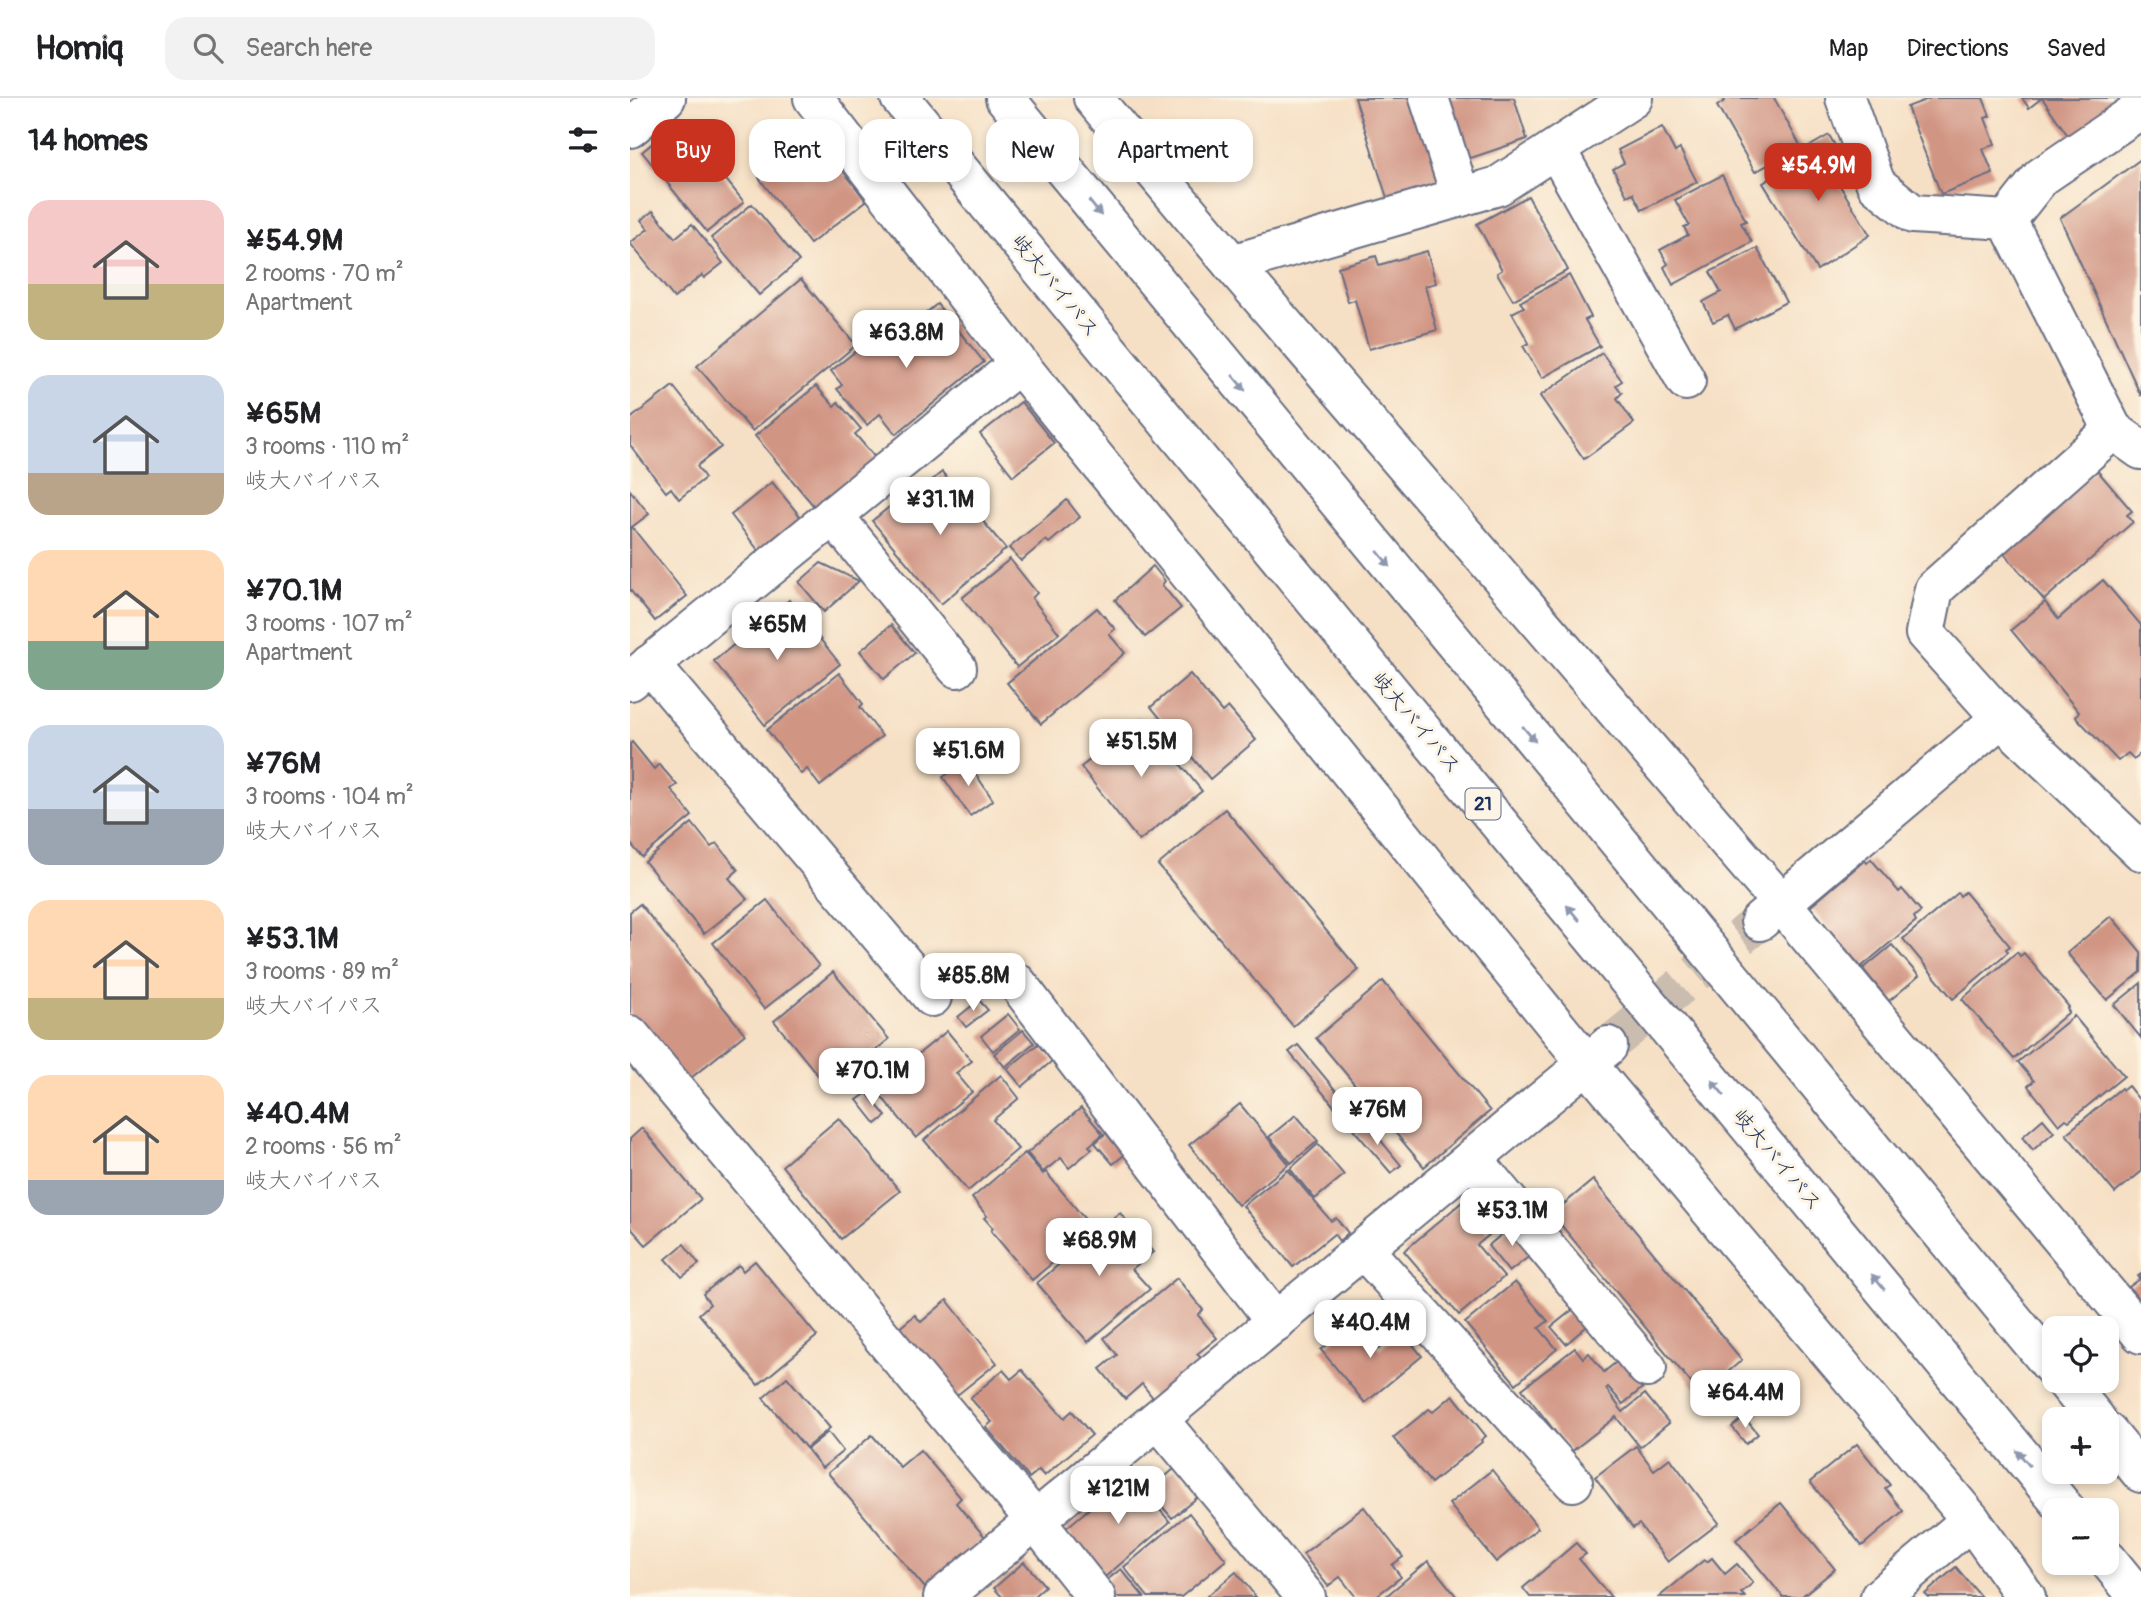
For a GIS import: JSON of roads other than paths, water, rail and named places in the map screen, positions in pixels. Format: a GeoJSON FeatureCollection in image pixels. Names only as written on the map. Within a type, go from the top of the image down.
{"type":"FeatureCollection","features":[{"type":"Feature","properties":{"kind":"main road"},"geometry":{"type":"LineString","coordinates":[[630,128],[666,98]]}},
{"type":"Feature","properties":{"kind":"main road"},"geometry":{"type":"LineString","coordinates":[[813,98],[1019,364],[1598,1055],[1971,1520],[2026,1597]]}},
{"type":"Feature","properties":{"kind":"main road","name":"岐大バイパス"},"geometry":{"type":"LineString","coordinates":[[900,98],[2056,1498]]}},
{"type":"Feature","properties":{"kind":"main road"},"geometry":{"type":"LineString","coordinates":[[1005,98],[2042,1353]]}},
{"type":"Feature","properties":{"kind":"main road"},"geometry":{"type":"LineString","coordinates":[[1093,98],[1770,912],[2141,1334]]}},
{"type":"Feature","properties":{"kind":"main road"},"geometry":{"type":"LineString","coordinates":[[1429,98],[1461,197]]}},
{"type":"Feature","properties":{"kind":"main road"},"geometry":{"type":"LineString","coordinates":[[1232,264],[1498,186],[1633,98]]}},
{"type":"Feature","properties":{"kind":"main road"},"geometry":{"type":"LineString","coordinates":[[1845,98],[1876,184],[1913,214],[2007,220]]}},
{"type":"Feature","properties":{"kind":"main road"},"geometry":{"type":"LineString","coordinates":[[2007,220],[2041,177],[2141,109]]}},
{"type":"Feature","properties":{"kind":"main road"},"geometry":{"type":"LineString","coordinates":[[1556,149],[1686,381]]}},
{"type":"Feature","properties":{"kind":"main road"},"geometry":{"type":"LineString","coordinates":[[2007,220],[2127,440],[1934,589],[1925,634],[2001,718],[2141,851]]}},
{"type":"Feature","properties":{"kind":"main road"},"geometry":{"type":"LineString","coordinates":[[932,997],[640,673],[1019,364]]}},
{"type":"Feature","properties":{"kind":"main road"},"geometry":{"type":"LineString","coordinates":[[833,516],[957,668]]}},
{"type":"Feature","properties":{"kind":"main road"},"geometry":{"type":"LineString","coordinates":[[1770,912],[2001,718]]}},
{"type":"Feature","properties":{"kind":"main road"},"geometry":{"type":"LineString","coordinates":[[1017,983],[1276,1322]]}},
{"type":"Feature","properties":{"kind":"main road"},"geometry":{"type":"LineString","coordinates":[[630,1035],[643,1075],[1035,1520],[1096,1597]]}},
{"type":"Feature","properties":{"kind":"main road"},"geometry":{"type":"LineString","coordinates":[[943,1597],[1598,1055]]}},
{"type":"Feature","properties":{"kind":"main road"},"geometry":{"type":"LineString","coordinates":[[1474,1159],[1647,1368]]}},
{"type":"Feature","properties":{"kind":"main road"},"geometry":{"type":"LineString","coordinates":[[1364,1250],[1573,1482]]}},
{"type":"Feature","properties":{"kind":"main road"},"geometry":{"type":"LineString","coordinates":[[2075,1393],[2086,1407]]}},
{"type":"Feature","properties":{"kind":"main road"},"geometry":{"type":"LineString","coordinates":[[1158,1419],[1306,1597]]}},
{"type":"Feature","properties":{"kind":"main road"},"geometry":{"type":"LineString","coordinates":[[2119,1446],[2141,1473]]}},
{"type":"Feature","properties":{"kind":"main road"},"geometry":{"type":"LineString","coordinates":[[1881,1597],[1971,1520]]}},
{"type":"Feature","properties":{"kind":"main road"},"geometry":{"type":"LineString","coordinates":[[2119,1574],[2138,1597]]}},
{"type":"Feature","properties":{"kind":"tunnel"},"geometry":{"type":"LineString","coordinates":[[1608,1046],[1760,921]]}}]}
